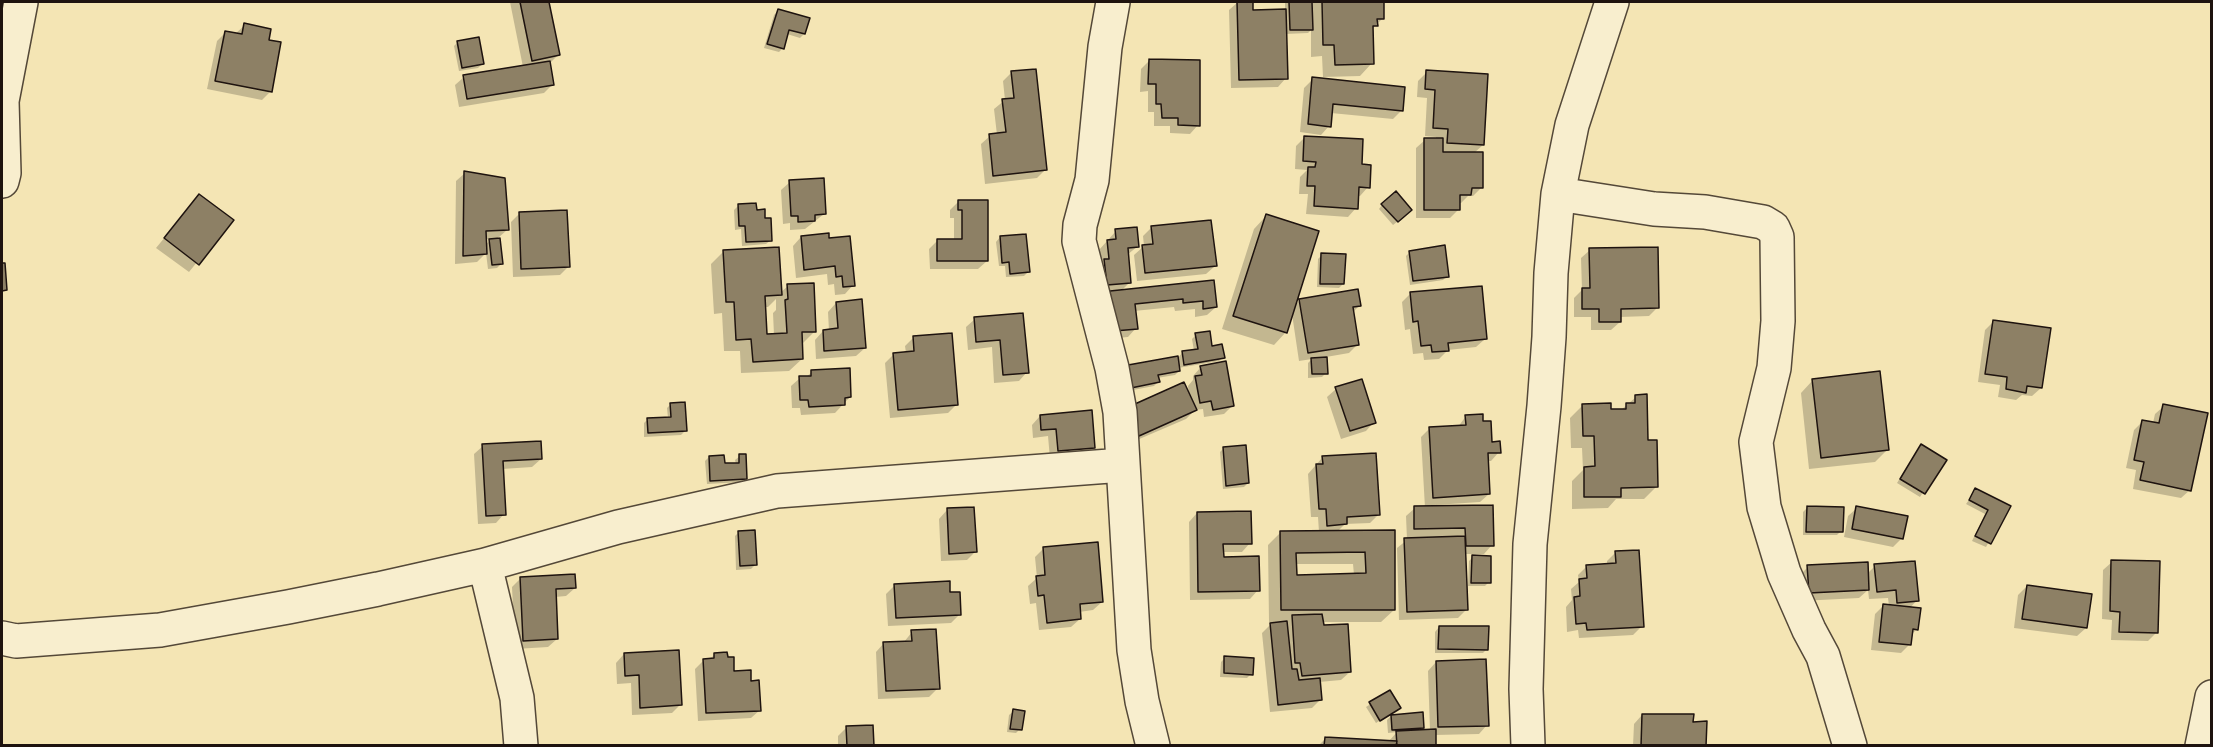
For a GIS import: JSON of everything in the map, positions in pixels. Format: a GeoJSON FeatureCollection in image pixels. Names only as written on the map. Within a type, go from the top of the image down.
{"type":"FeatureCollection","features":[{"type":"Feature","properties":{"kind":"street"},"geometry":{"type":"LineString","coordinates":[[2,181],[4,173],[2,101],[21,2]]}},
{"type":"Feature","properties":{"kind":"street"},"geometry":{"type":"LineString","coordinates":[[1113,2],[1105,47],[1092,180],[1080,225],[1079,241],[1112,368],[1120,412],[1134,650],[1142,701],[1153,746]]}},
{"type":"Feature","properties":{"kind":"street"},"geometry":{"type":"LineString","coordinates":[[1528,746],[1526,689],[1530,544],[1544,406],[1558,194],[1572,125],[1612,2]]}},
{"type":"Feature","properties":{"kind":"street"},"geometry":{"type":"LineString","coordinates":[[1558,194],[1654,209],[1705,212],[1763,222],[1773,228],[1777,237],[1778,321],[1774,368],[1755,442],[1764,507],[1784,573],[1823,656],[1850,746]]}},
{"type":"Feature","properties":{"kind":"street"},"geometry":{"type":"LineString","coordinates":[[2,638],[16,641],[44,640],[160,630],[378,590],[485,565],[618,527],[777,491],[1124,465]]}},
{"type":"Feature","properties":{"kind":"street"},"geometry":{"type":"LineString","coordinates":[[485,565],[517,698],[521,746]]}},
{"type":"Feature","properties":{"kind":"street"},"geometry":{"type":"LineString","coordinates":[[2202,746],[2211,697]]}},
{"type":"Feature","properties":{"kind":"building"},"geometry":{"type":"Polygon","coordinates":[[[520,2],[549,2],[560,55],[532,61],[520,2]]]}},
{"type":"Feature","properties":{"kind":"building"},"geometry":{"type":"Polygon","coordinates":[[[1237,2],[1253,2],[1253,10],[1286,9],[1288,79],[1239,80],[1237,2]]]}},
{"type":"Feature","properties":{"kind":"building"},"geometry":{"type":"Polygon","coordinates":[[[1289,2],[1312,2],[1313,30],[1290,30],[1289,2]]]}},
{"type":"Feature","properties":{"kind":"building"},"geometry":{"type":"Polygon","coordinates":[[[1322,2],[1384,2],[1384,19],[1377,19],[1378,26],[1373,26],[1374,64],[1335,65],[1334,45],[1323,45],[1322,2]]]}},
{"type":"Feature","properties":{"kind":"building"},"geometry":{"type":"Polygon","coordinates":[[[778,9],[810,18],[805,34],[789,30],[784,49],[767,44],[778,9]]]}},
{"type":"Feature","properties":{"kind":"building"},"geometry":{"type":"Polygon","coordinates":[[[244,23],[271,29],[269,40],[281,42],[272,92],[215,81],[225,31],[242,34],[244,23]]]}},
{"type":"Feature","properties":{"kind":"building"},"geometry":{"type":"Polygon","coordinates":[[[479,37],[484,64],[462,68],[457,41],[479,37]]]}},
{"type":"Feature","properties":{"kind":"building"},"geometry":{"type":"Polygon","coordinates":[[[1149,59],[1200,60],[1200,126],[1178,125],[1178,118],[1162,118],[1161,104],[1156,104],[1156,84],[1148,84],[1149,59]]]}},
{"type":"Feature","properties":{"kind":"building"},"geometry":{"type":"Polygon","coordinates":[[[550,61],[554,85],[467,99],[463,75],[550,61]]]}},
{"type":"Feature","properties":{"kind":"building"},"geometry":{"type":"Polygon","coordinates":[[[1036,69],[1047,170],[993,176],[989,134],[1006,132],[1002,99],[1014,98],[1011,71],[1036,69]]]}},
{"type":"Feature","properties":{"kind":"building"},"geometry":{"type":"Polygon","coordinates":[[[1426,70],[1488,74],[1484,145],[1447,143],[1448,129],[1433,128],[1435,90],[1425,89],[1426,70]]]}},
{"type":"Feature","properties":{"kind":"building"},"geometry":{"type":"Polygon","coordinates":[[[1312,77],[1405,87],[1403,111],[1333,104],[1331,127],[1308,124],[1312,77]]]}},
{"type":"Feature","properties":{"kind":"building"},"geometry":{"type":"Polygon","coordinates":[[[1304,136],[1363,139],[1362,164],[1371,165],[1370,188],[1359,187],[1358,209],[1314,206],[1315,186],[1307,186],[1308,167],[1315,167],[1316,162],[1303,161],[1304,136]]]}},
{"type":"Feature","properties":{"kind":"building"},"geometry":{"type":"Polygon","coordinates":[[[1424,138],[1443,138],[1443,152],[1483,152],[1483,188],[1472,188],[1471,195],[1460,195],[1460,210],[1424,210],[1424,138]]]}},
{"type":"Feature","properties":{"kind":"building"},"geometry":{"type":"Polygon","coordinates":[[[464,171],[505,178],[509,230],[486,231],[487,254],[463,256],[464,171]]]}},
{"type":"Feature","properties":{"kind":"building"},"geometry":{"type":"Polygon","coordinates":[[[824,178],[826,214],[815,215],[815,221],[798,222],[798,216],[791,216],[789,180],[824,178]]]}},
{"type":"Feature","properties":{"kind":"building"},"geometry":{"type":"Polygon","coordinates":[[[1396,191],[1412,210],[1398,222],[1381,204],[1396,191]]]}},
{"type":"Feature","properties":{"kind":"building"},"geometry":{"type":"Polygon","coordinates":[[[199,194],[234,220],[199,265],[164,238],[199,194]]]}},
{"type":"Feature","properties":{"kind":"building"},"geometry":{"type":"Polygon","coordinates":[[[958,200],[988,200],[988,261],[937,261],[937,239],[962,239],[962,210],[958,210],[958,200]]]}},
{"type":"Feature","properties":{"kind":"building"},"geometry":{"type":"Polygon","coordinates":[[[756,203],[757,210],[765,209],[765,218],[771,218],[772,241],[746,242],[745,226],[739,226],[738,204],[756,203]]]}},
{"type":"Feature","properties":{"kind":"building"},"geometry":{"type":"Polygon","coordinates":[[[567,210],[570,267],[521,269],[519,212],[567,210]]]}},
{"type":"Feature","properties":{"kind":"building"},"geometry":{"type":"Polygon","coordinates":[[[1266,214],[1319,231],[1287,333],[1233,316],[1266,214]]]}},
{"type":"Feature","properties":{"kind":"building"},"geometry":{"type":"Polygon","coordinates":[[[1211,220],[1217,266],[1145,273],[1142,245],[1153,244],[1151,226],[1211,220]]]}},
{"type":"Feature","properties":{"kind":"building"},"geometry":{"type":"Polygon","coordinates":[[[1137,227],[1139,247],[1128,248],[1131,283],[1107,285],[1104,259],[1109,259],[1107,240],[1116,239],[1115,229],[1137,227]]]}},
{"type":"Feature","properties":{"kind":"building"},"geometry":{"type":"Polygon","coordinates":[[[829,233],[829,238],[850,236],[855,286],[843,287],[842,276],[836,277],[835,266],[804,270],[801,236],[829,233]]]}},
{"type":"Feature","properties":{"kind":"building"},"geometry":{"type":"Polygon","coordinates":[[[1026,234],[1030,272],[1010,274],[1009,262],[1002,263],[1000,236],[1026,234]]]}},
{"type":"Feature","properties":{"kind":"building"},"geometry":{"type":"Polygon","coordinates":[[[500,238],[503,264],[492,265],[489,239],[500,238]]]}},
{"type":"Feature","properties":{"kind":"building"},"geometry":{"type":"Polygon","coordinates":[[[1445,245],[1449,277],[1413,281],[1409,251],[1445,245]]]}},
{"type":"Feature","properties":{"kind":"building"},"geometry":{"type":"Polygon","coordinates":[[[779,247],[782,295],[765,296],[767,334],[787,333],[785,300],[788,299],[787,284],[814,283],[816,332],[802,332],[803,359],[753,362],[751,339],[736,340],[734,302],[726,302],[723,250],[779,247]]]}},
{"type":"Feature","properties":{"kind":"building"},"geometry":{"type":"Polygon","coordinates":[[[1658,247],[1659,308],[1621,309],[1621,322],[1599,322],[1599,309],[1582,309],[1582,288],[1590,288],[1589,248],[1658,247]]]}},
{"type":"Feature","properties":{"kind":"building"},"geometry":{"type":"Polygon","coordinates":[[[1321,253],[1346,254],[1344,284],[1320,284],[1321,253]]]}},
{"type":"Feature","properties":{"kind":"building"},"geometry":{"type":"Polygon","coordinates":[[[2,263],[5,263],[7,290],[2,291],[2,263]]]}},
{"type":"Feature","properties":{"kind":"building"},"geometry":{"type":"Polygon","coordinates":[[[1214,280],[1217,307],[1203,309],[1203,301],[1183,303],[1183,299],[1135,304],[1138,329],[1114,331],[1110,291],[1214,280]]]}},
{"type":"Feature","properties":{"kind":"building"},"geometry":{"type":"Polygon","coordinates":[[[1482,286],[1487,339],[1448,343],[1449,351],[1432,352],[1431,345],[1421,346],[1418,321],[1413,322],[1410,292],[1482,286]]]}},
{"type":"Feature","properties":{"kind":"building"},"geometry":{"type":"Polygon","coordinates":[[[1358,289],[1361,306],[1353,307],[1359,345],[1308,353],[1299,299],[1358,289]]]}},
{"type":"Feature","properties":{"kind":"building"},"geometry":{"type":"Polygon","coordinates":[[[862,299],[866,348],[824,351],[823,330],[838,328],[836,302],[862,299]]]}},
{"type":"Feature","properties":{"kind":"building"},"geometry":{"type":"Polygon","coordinates":[[[1023,313],[1029,373],[1003,375],[1000,340],[976,342],[974,317],[1023,313]]]}},
{"type":"Feature","properties":{"kind":"building"},"geometry":{"type":"Polygon","coordinates":[[[1993,320],[2051,328],[2042,388],[2027,386],[2026,393],[2006,389],[2007,377],[1985,374],[1993,320]]]}},
{"type":"Feature","properties":{"kind":"building"},"geometry":{"type":"Polygon","coordinates":[[[1210,331],[1212,346],[1222,344],[1225,358],[1184,365],[1182,351],[1198,349],[1195,333],[1210,331]]]}},
{"type":"Feature","properties":{"kind":"building"},"geometry":{"type":"Polygon","coordinates":[[[952,333],[958,405],[898,410],[893,353],[914,351],[913,336],[952,333]]]}},
{"type":"Feature","properties":{"kind":"building"},"geometry":{"type":"Polygon","coordinates":[[[1178,356],[1180,371],[1158,375],[1160,382],[1131,388],[1128,365],[1178,356]]]}},
{"type":"Feature","properties":{"kind":"building"},"geometry":{"type":"Polygon","coordinates":[[[1327,357],[1328,374],[1312,374],[1311,358],[1327,357]]]}},
{"type":"Feature","properties":{"kind":"building"},"geometry":{"type":"Polygon","coordinates":[[[1226,361],[1234,406],[1213,410],[1211,401],[1200,403],[1195,376],[1202,375],[1200,366],[1226,361]]]}},
{"type":"Feature","properties":{"kind":"building"},"geometry":{"type":"Polygon","coordinates":[[[850,368],[851,397],[845,398],[845,405],[809,407],[808,400],[800,400],[799,376],[811,376],[811,370],[850,368]]]}},
{"type":"Feature","properties":{"kind":"building"},"geometry":{"type":"Polygon","coordinates":[[[1880,371],[1889,450],[1821,458],[1812,379],[1880,371]]]}},
{"type":"Feature","properties":{"kind":"building"},"geometry":{"type":"Polygon","coordinates":[[[1362,379],[1376,423],[1350,431],[1335,387],[1362,379]]]}},
{"type":"Feature","properties":{"kind":"building"},"geometry":{"type":"Polygon","coordinates":[[[1184,382],[1197,410],[1139,436],[1126,408],[1184,382]]]}},
{"type":"Feature","properties":{"kind":"building"},"geometry":{"type":"Polygon","coordinates":[[[1647,394],[1648,440],[1657,440],[1658,487],[1621,488],[1621,497],[1584,497],[1584,467],[1595,466],[1594,436],[1583,436],[1582,404],[1611,403],[1611,409],[1626,409],[1626,403],[1635,403],[1635,395],[1647,394]]]}},
{"type":"Feature","properties":{"kind":"building"},"geometry":{"type":"Polygon","coordinates":[[[685,402],[687,431],[648,433],[647,418],[671,417],[670,403],[685,402]]]}},
{"type":"Feature","properties":{"kind":"building"},"geometry":{"type":"Polygon","coordinates":[[[2163,404],[2208,413],[2191,491],[2140,480],[2144,462],[2134,460],[2142,420],[2159,423],[2163,404]]]}},
{"type":"Feature","properties":{"kind":"building"},"geometry":{"type":"Polygon","coordinates":[[[1092,410],[1095,448],[1058,451],[1056,429],[1041,430],[1040,415],[1092,410]]]}},
{"type":"Feature","properties":{"kind":"building"},"geometry":{"type":"Polygon","coordinates":[[[1483,414],[1483,421],[1491,421],[1492,442],[1500,441],[1501,453],[1488,453],[1490,494],[1433,498],[1429,427],[1466,425],[1465,415],[1483,414]]]}},
{"type":"Feature","properties":{"kind":"building"},"geometry":{"type":"Polygon","coordinates":[[[541,441],[542,459],[503,461],[506,515],[486,516],[482,444],[541,441]]]}},
{"type":"Feature","properties":{"kind":"building"},"geometry":{"type":"Polygon","coordinates":[[[1921,444],[1947,460],[1925,494],[1900,479],[1921,444]]]}},
{"type":"Feature","properties":{"kind":"building"},"geometry":{"type":"Polygon","coordinates":[[[1246,445],[1249,483],[1226,486],[1223,447],[1246,445]]]}},
{"type":"Feature","properties":{"kind":"building"},"geometry":{"type":"Polygon","coordinates":[[[1376,453],[1380,515],[1347,517],[1347,524],[1327,526],[1326,509],[1319,509],[1316,464],[1323,464],[1322,456],[1376,453]]]}},
{"type":"Feature","properties":{"kind":"building"},"geometry":{"type":"Polygon","coordinates":[[[739,454],[746,454],[747,479],[710,481],[709,456],[724,455],[725,463],[739,463],[739,454]]]}},
{"type":"Feature","properties":{"kind":"building"},"geometry":{"type":"Polygon","coordinates":[[[1975,488],[2011,506],[1991,544],[1975,536],[1988,510],[1969,500],[1975,488]]]}},
{"type":"Feature","properties":{"kind":"building"},"geometry":{"type":"Polygon","coordinates":[[[1493,505],[1494,546],[1466,546],[1465,528],[1414,529],[1414,506],[1493,505]]]}},
{"type":"Feature","properties":{"kind":"building"},"geometry":{"type":"Polygon","coordinates":[[[1807,506],[1844,507],[1843,532],[1806,532],[1807,506]]]}},
{"type":"Feature","properties":{"kind":"building"},"geometry":{"type":"Polygon","coordinates":[[[1856,506],[1908,516],[1903,539],[1852,529],[1856,506]]]}},
{"type":"Feature","properties":{"kind":"building"},"geometry":{"type":"Polygon","coordinates":[[[974,507],[977,552],[949,554],[947,508],[974,507]]]}},
{"type":"Feature","properties":{"kind":"building"},"geometry":{"type":"Polygon","coordinates":[[[1251,511],[1252,544],[1223,544],[1224,557],[1259,556],[1260,591],[1198,592],[1197,512],[1251,511]]]}},
{"type":"Feature","properties":{"kind":"building"},"geometry":{"type":"Polygon","coordinates":[[[755,530],[757,565],[740,566],[738,531],[755,530]]]}},
{"type":"Feature","properties":{"kind":"building"},"geometry":{"type":"Polygon","coordinates":[[[1395,530],[1395,610],[1281,610],[1280,531],[1395,530]],[[1365,552],[1296,553],[1297,575],[1366,573],[1365,552]]]}},
{"type":"Feature","properties":{"kind":"building"},"geometry":{"type":"Polygon","coordinates":[[[1465,536],[1468,610],[1407,612],[1404,538],[1465,536]]]}},
{"type":"Feature","properties":{"kind":"building"},"geometry":{"type":"Polygon","coordinates":[[[1098,542],[1103,602],[1080,604],[1081,619],[1047,623],[1044,595],[1038,596],[1036,576],[1045,575],[1043,547],[1098,542]]]}},
{"type":"Feature","properties":{"kind":"building"},"geometry":{"type":"Polygon","coordinates":[[[1639,550],[1644,627],[1587,630],[1586,623],[1576,624],[1574,597],[1580,596],[1579,579],[1587,578],[1586,565],[1616,563],[1615,551],[1639,550]]]}},
{"type":"Feature","properties":{"kind":"building"},"geometry":{"type":"Polygon","coordinates":[[[1472,555],[1491,556],[1491,583],[1471,583],[1472,555]]]}},
{"type":"Feature","properties":{"kind":"building"},"geometry":{"type":"Polygon","coordinates":[[[2111,560],[2160,561],[2158,633],[2119,632],[2120,612],[2110,611],[2111,560]]]}},
{"type":"Feature","properties":{"kind":"building"},"geometry":{"type":"Polygon","coordinates":[[[1915,561],[1919,601],[1897,603],[1896,590],[1877,592],[1874,564],[1915,561]]]}},
{"type":"Feature","properties":{"kind":"building"},"geometry":{"type":"Polygon","coordinates":[[[1868,562],[1869,590],[1809,593],[1807,565],[1868,562]]]}},
{"type":"Feature","properties":{"kind":"building"},"geometry":{"type":"Polygon","coordinates":[[[575,574],[576,588],[556,589],[558,639],[523,641],[520,577],[575,574]]]}},
{"type":"Feature","properties":{"kind":"building"},"geometry":{"type":"Polygon","coordinates":[[[950,581],[950,592],[960,592],[961,615],[896,618],[894,584],[950,581]]]}},
{"type":"Feature","properties":{"kind":"building"},"geometry":{"type":"Polygon","coordinates":[[[2027,585],[2092,594],[2087,628],[2022,619],[2027,585]]]}},
{"type":"Feature","properties":{"kind":"building"},"geometry":{"type":"Polygon","coordinates":[[[1883,604],[1921,608],[1918,630],[1913,629],[1911,645],[1879,642],[1883,604]]]}},
{"type":"Feature","properties":{"kind":"building"},"geometry":{"type":"Polygon","coordinates":[[[1322,614],[1324,625],[1348,624],[1351,672],[1302,676],[1300,663],[1295,663],[1292,615],[1322,614]]]}},
{"type":"Feature","properties":{"kind":"building"},"geometry":{"type":"Polygon","coordinates":[[[1287,621],[1292,669],[1297,669],[1299,680],[1320,678],[1322,700],[1278,705],[1270,623],[1287,621]]]}},
{"type":"Feature","properties":{"kind":"building"},"geometry":{"type":"Polygon","coordinates":[[[1439,626],[1489,626],[1488,650],[1438,649],[1439,626]]]}},
{"type":"Feature","properties":{"kind":"building"},"geometry":{"type":"Polygon","coordinates":[[[936,629],[940,689],[886,691],[883,642],[912,641],[911,630],[936,629]]]}},
{"type":"Feature","properties":{"kind":"building"},"geometry":{"type":"Polygon","coordinates":[[[679,650],[682,705],[640,708],[639,675],[625,676],[624,653],[679,650]]]}},
{"type":"Feature","properties":{"kind":"building"},"geometry":{"type":"Polygon","coordinates":[[[727,652],[728,657],[734,657],[734,671],[751,670],[751,681],[759,680],[761,711],[706,713],[703,659],[714,658],[714,653],[727,652]]]}},
{"type":"Feature","properties":{"kind":"building"},"geometry":{"type":"Polygon","coordinates":[[[1224,656],[1254,658],[1253,675],[1224,673],[1224,656]]]}},
{"type":"Feature","properties":{"kind":"building"},"geometry":{"type":"Polygon","coordinates":[[[1486,659],[1489,726],[1438,727],[1436,661],[1486,659]]]}},
{"type":"Feature","properties":{"kind":"building"},"geometry":{"type":"Polygon","coordinates":[[[1390,690],[1401,708],[1380,721],[1369,702],[1390,690]]]}},
{"type":"Feature","properties":{"kind":"building"},"geometry":{"type":"Polygon","coordinates":[[[1013,709],[1025,711],[1022,730],[1010,729],[1013,709]]]}},
{"type":"Feature","properties":{"kind":"building"},"geometry":{"type":"Polygon","coordinates":[[[1423,712],[1424,728],[1392,730],[1391,715],[1423,712]]]}},
{"type":"Feature","properties":{"kind":"building"},"geometry":{"type":"Polygon","coordinates":[[[1642,714],[1694,714],[1693,722],[1707,721],[1706,746],[1641,746],[1642,714]]]}},
{"type":"Feature","properties":{"kind":"building"},"geometry":{"type":"Polygon","coordinates":[[[873,725],[874,746],[847,746],[846,726],[873,725]]]}},
{"type":"Feature","properties":{"kind":"building"},"geometry":{"type":"Polygon","coordinates":[[[1436,729],[1436,746],[1397,746],[1396,731],[1436,729]]]}},
{"type":"Feature","properties":{"kind":"building"},"geometry":{"type":"Polygon","coordinates":[[[1325,737],[1397,741],[1396,746],[1324,746],[1325,737]]]}}]}
